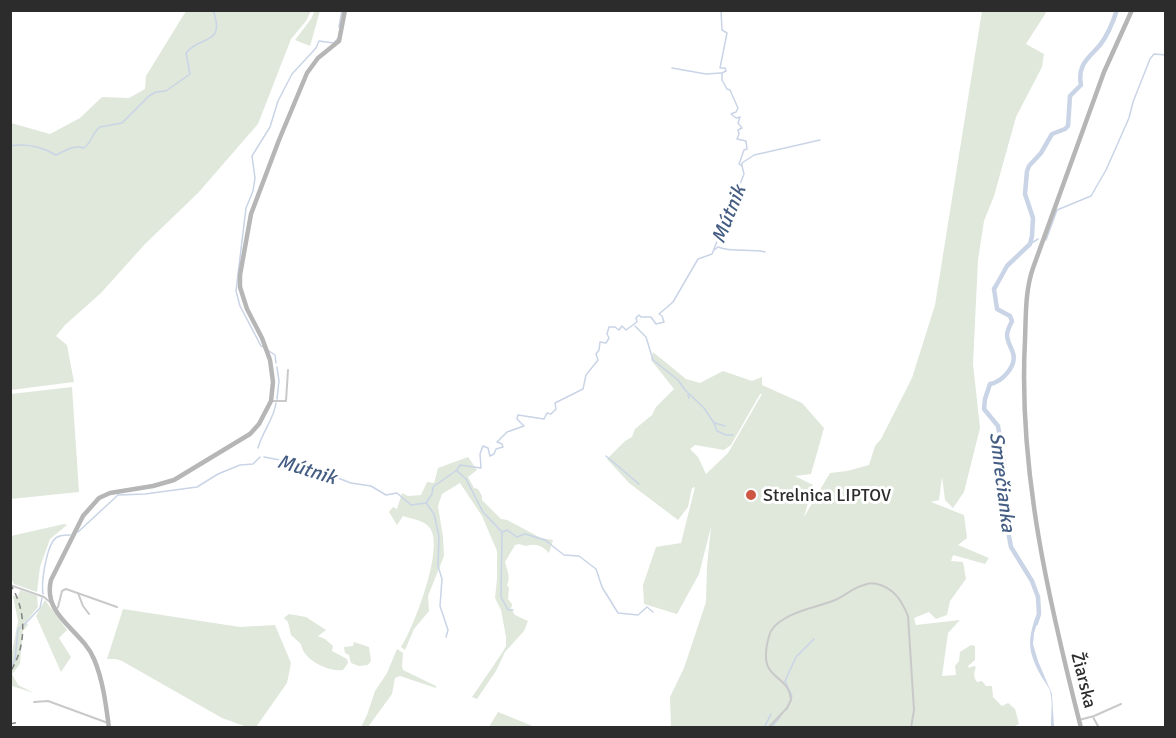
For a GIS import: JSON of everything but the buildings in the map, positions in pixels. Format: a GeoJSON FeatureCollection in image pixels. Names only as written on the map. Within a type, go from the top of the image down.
{"type":"FeatureCollection","features":[{"type":"Feature","properties":{"kind":"street"},"geometry":{"type":"LineString","coordinates":[[51,603],[52,578],[87,509],[104,495],[161,485],[182,476],[201,462],[254,431],[271,401],[272,364],[244,303],[240,288],[240,273],[251,216],[276,147],[307,73],[318,57],[340,40],[345,10]]}},
{"type":"Feature","properties":{"kind":"street","name":"Žiarska"},"geometry":{"type":"LineString","coordinates":[[1081,728],[1037,535],[1023,378],[1027,297],[1032,272],[1102,78],[1132,10]]}},
{"type":"Feature","properties":{"kind":"street"},"geometry":{"type":"LineString","coordinates":[[271,401],[286,401],[288,370]]}},
{"type":"Feature","properties":{"kind":"street"},"geometry":{"type":"LineString","coordinates":[[768,728],[787,708],[791,700],[788,689],[771,673],[766,663],[767,648],[773,628],[789,616],[835,600],[864,585],[872,584],[886,587],[895,593],[908,616],[914,710],[911,728]]}},
{"type":"Feature","properties":{"kind":"street"},"geometry":{"type":"LineString","coordinates":[[10,585],[44,597],[51,603],[94,659],[102,686],[109,725]]}},
{"type":"Feature","properties":{"kind":"street"},"geometry":{"type":"LineString","coordinates":[[55,610],[58,607],[62,590],[67,589],[117,607]]}},
{"type":"Feature","properties":{"kind":"street"},"geometry":{"type":"LineString","coordinates":[[78,593],[89,614]]}},
{"type":"Feature","properties":{"kind":"street"},"geometry":{"type":"LineString","coordinates":[[44,597],[50,594]]}},
{"type":"Feature","properties":{"kind":"street"},"geometry":{"type":"LineString","coordinates":[[34,702],[48,701],[109,725]]}},
{"type":"Feature","properties":{"kind":"street"},"geometry":{"type":"LineString","coordinates":[[1079,720],[1121,704]]}},
{"type":"Feature","properties":{"kind":"street"},"geometry":{"type":"LineString","coordinates":[[1092,716],[1098,728]]}},
{"type":"Feature","properties":{"kind":"shaded area"},"geometry":{"type":"Polygon","coordinates":[[[315,10],[320,11],[310,46],[295,40],[315,10]]]}},
{"type":"Feature","properties":{"kind":"shaded area"},"geometry":{"type":"Polygon","coordinates":[[[186,11],[311,11],[291,39],[258,124],[198,193],[56,336],[67,345],[74,382],[11,390],[11,123],[50,134],[80,118],[102,97],[129,98],[145,89],[146,76],[186,11]]]}},
{"type":"Feature","properties":{"kind":"shaded area"},"geometry":{"type":"Polygon","coordinates":[[[982,11],[1047,11],[1026,44],[1044,54],[1042,67],[1016,117],[994,196],[984,221],[978,260],[973,364],[980,428],[964,492],[953,508],[945,500],[942,477],[939,500],[931,502],[964,515],[967,538],[958,545],[989,558],[985,564],[953,555],[951,561],[963,562],[966,579],[950,601],[947,615],[936,619],[929,612],[914,618],[916,625],[960,620],[948,633],[942,676],[956,675],[955,666],[959,661],[960,652],[971,645],[975,646],[975,660],[968,666],[969,668],[976,667],[974,674],[977,682],[982,681],[986,686],[992,686],[993,697],[1002,706],[1008,703],[1015,709],[1019,724],[1011,728],[671,727],[670,697],[684,668],[706,602],[711,527],[699,574],[677,614],[644,604],[643,585],[656,547],[681,543],[695,487],[692,488],[688,507],[678,520],[629,483],[607,459],[632,437],[635,429],[652,415],[656,407],[674,389],[651,360],[653,352],[686,379],[700,383],[723,371],[752,381],[762,377],[762,385],[802,403],[824,428],[811,474],[795,476],[813,485],[804,517],[830,473],[869,465],[875,446],[881,439],[912,378],[935,305],[982,11]],[[762,394],[731,445],[724,450],[695,445],[690,449],[698,457],[706,474],[728,453],[762,394]]]}},
{"type":"Feature","properties":{"kind":"shaded area"},"geometry":{"type":"Polygon","coordinates":[[[72,387],[79,492],[11,499],[11,394],[72,387]]]}},
{"type":"Feature","properties":{"kind":"shaded area"},"geometry":{"type":"Polygon","coordinates":[[[468,457],[477,470],[468,477],[474,488],[478,489],[482,500],[501,519],[541,538],[553,540],[549,553],[538,545],[515,545],[505,562],[509,576],[507,585],[508,599],[512,604],[511,609],[515,615],[528,621],[524,631],[505,652],[496,671],[477,699],[472,697],[506,646],[501,610],[495,598],[497,551],[482,516],[460,483],[442,494],[438,506],[444,556],[428,596],[429,611],[414,629],[405,650],[401,647],[420,606],[431,568],[433,537],[429,527],[424,523],[403,516],[397,525],[389,512],[393,507],[397,509],[402,493],[408,496],[421,495],[427,482],[434,483],[438,468],[468,457]]]}},
{"type":"Feature","properties":{"kind":"shaded area"},"geometry":{"type":"Polygon","coordinates":[[[67,525],[50,539],[40,567],[37,592],[14,584],[11,578],[11,536],[67,525]]]}},
{"type":"Feature","properties":{"kind":"shaded area"},"geometry":{"type":"Polygon","coordinates":[[[20,590],[37,596],[38,607],[26,622],[28,625],[23,631],[20,664],[12,674],[18,685],[34,693],[12,686],[11,689],[11,658],[18,621],[13,596],[18,596],[20,590]]]}},
{"type":"Feature","properties":{"kind":"shaded area"},"geometry":{"type":"Polygon","coordinates":[[[45,600],[67,630],[59,638],[71,657],[61,672],[36,616],[45,600]]]}},
{"type":"Feature","properties":{"kind":"shaded area"},"geometry":{"type":"Polygon","coordinates":[[[123,609],[240,627],[275,625],[291,663],[287,683],[256,727],[247,727],[222,718],[122,661],[107,659],[123,609]]]}},
{"type":"Feature","properties":{"kind":"shaded area"},"geometry":{"type":"Polygon","coordinates":[[[289,614],[306,617],[326,630],[318,636],[333,646],[332,651],[347,659],[348,663],[343,670],[324,667],[306,655],[301,644],[291,635],[288,622],[284,618],[289,614]]]}},
{"type":"Feature","properties":{"kind":"shaded area"},"geometry":{"type":"Polygon","coordinates":[[[354,642],[369,647],[371,661],[368,665],[359,666],[351,663],[344,647],[353,646],[354,642]]]}},
{"type":"Feature","properties":{"kind":"shaded area"},"geometry":{"type":"Polygon","coordinates":[[[397,649],[403,653],[403,670],[436,688],[400,676],[395,678],[392,694],[368,727],[361,727],[375,691],[387,673],[397,649]]]}},
{"type":"Feature","properties":{"kind":"shaded area"},"geometry":{"type":"Polygon","coordinates":[[[498,712],[535,727],[489,727],[498,712]]]}},
{"type":"Feature","properties":{"kind":"water"},"geometry":{"type":"Polygon","coordinates":[[[1035,619],[1038,621],[1033,644],[1052,694],[1054,727],[1051,727],[1050,691],[1031,653],[1031,634],[1035,619]]]}},
{"type":"Feature","properties":{"kind":"waterway"},"geometry":{"type":"LineString","coordinates":[[10,146],[34,146],[56,155],[73,148],[84,148],[100,127],[122,123],[149,96],[156,92],[166,91],[190,74],[186,53],[192,47],[214,35],[216,21],[213,10]]}},
{"type":"Feature","properties":{"kind":"waterway"},"geometry":{"type":"LineString","coordinates":[[339,27],[342,10]]}},
{"type":"Feature","properties":{"kind":"waterway","name":"Mútnik"},"geometry":{"type":"LineString","coordinates":[[264,457],[301,464],[351,483],[371,486],[386,495],[397,493],[411,505],[426,503],[432,494],[433,487],[457,470],[460,465],[481,468],[480,454],[483,446],[488,448],[490,456],[496,449],[503,447],[497,442],[507,432],[524,426],[517,419],[518,415],[544,419],[547,413],[551,414],[556,409],[555,403],[583,389],[586,375],[598,360],[596,354],[600,342],[606,343],[609,338],[607,334],[609,327],[619,330],[622,326],[626,330],[637,322],[636,318],[639,315],[651,317],[656,324],[664,322],[659,314],[673,302],[698,259],[712,254],[744,174],[739,164],[744,150],[747,149],[746,141],[737,139],[738,130],[742,128],[738,123],[740,117],[736,118],[731,114],[738,108],[730,90],[722,80],[725,68],[720,68],[727,33],[722,30],[721,10]]}},
{"type":"Feature","properties":{"kind":"waterway","name":"Smrečianka"},"geometry":{"type":"LineString","coordinates":[[1036,623],[1039,614],[1038,597],[1032,581],[1011,547],[1005,515],[1007,490],[1003,475],[1005,468],[998,426],[984,409],[990,384],[1008,373],[1014,358],[1007,335],[1012,321],[1010,316],[997,309],[994,289],[1007,266],[1030,244],[1033,218],[1025,194],[1029,166],[1041,153],[1052,134],[1068,126],[1070,96],[1081,85],[1082,67],[1105,37],[1117,10]]}},
{"type":"Feature","properties":{"kind":"waterway"},"geometry":{"type":"LineString","coordinates":[[264,347],[261,346],[240,306],[236,291],[246,208],[253,191],[255,178],[252,156],[270,127],[278,101],[292,74],[316,48],[319,41],[334,43],[338,38]]}},
{"type":"Feature","properties":{"kind":"waterway"},"geometry":{"type":"LineString","coordinates":[[1046,240],[1057,210],[1091,196],[1106,170],[1129,118],[1150,59],[1154,54],[1166,55]]}},
{"type":"Feature","properties":{"kind":"waterway"},"geometry":{"type":"LineString","coordinates":[[672,68],[706,74],[721,73]]}},
{"type":"Feature","properties":{"kind":"waterway"},"geometry":{"type":"LineString","coordinates":[[742,166],[742,163],[754,155],[820,140]]}},
{"type":"Feature","properties":{"kind":"waterway","name":"Smrečianka"},"geometry":{"type":"LineString","coordinates":[[1030,244],[1038,239]]}},
{"type":"Feature","properties":{"kind":"waterway"},"geometry":{"type":"LineString","coordinates":[[714,250],[718,247],[765,252]]}},
{"type":"Feature","properties":{"kind":"waterway"},"geometry":{"type":"LineString","coordinates":[[635,326],[646,337],[653,360],[678,380],[704,408],[717,431],[733,435]]}},
{"type":"Feature","properties":{"kind":"waterway"},"geometry":{"type":"LineString","coordinates":[[269,351],[275,355],[276,363]]}},
{"type":"Feature","properties":{"kind":"waterway"},"geometry":{"type":"LineString","coordinates":[[277,367],[279,381],[277,399]]}},
{"type":"Feature","properties":{"kind":"waterway"},"geometry":{"type":"LineString","coordinates":[[258,448],[276,403]]}},
{"type":"Feature","properties":{"kind":"waterway"},"geometry":{"type":"LineString","coordinates":[[715,423],[725,426]]}},
{"type":"Feature","properties":{"kind":"waterway"},"geometry":{"type":"LineString","coordinates":[[606,456],[639,484]]}},
{"type":"Feature","properties":{"kind":"waterway","name":"Mútnik"},"geometry":{"type":"LineString","coordinates":[[78,532],[118,495],[197,487],[218,474],[240,465],[253,464],[260,457]]}},
{"type":"Feature","properties":{"kind":"waterway"},"geometry":{"type":"LineString","coordinates":[[457,471],[466,479],[483,512],[502,532],[507,530],[517,537],[525,534],[545,540],[564,555],[579,556],[596,569],[602,587],[618,613],[638,615],[647,607],[653,612]]}},
{"type":"Feature","properties":{"kind":"waterway"},"geometry":{"type":"LineString","coordinates":[[427,504],[434,514],[439,536],[438,566],[442,579],[440,606],[448,630],[446,637]]}},
{"type":"Feature","properties":{"kind":"waterway"},"geometry":{"type":"LineString","coordinates":[[502,532],[501,597],[508,610],[513,610]]}},
{"type":"Feature","properties":{"kind":"waterway","name":"Mútnik"},"geometry":{"type":"LineString","coordinates":[[43,594],[45,567],[50,546],[56,538],[70,535]]}},
{"type":"Feature","properties":{"kind":"waterway","name":"Mútnik"},"geometry":{"type":"LineString","coordinates":[[24,625],[40,608],[42,598]]}},
{"type":"Feature","properties":{"kind":"waterway","name":"Mútnik"},"geometry":{"type":"LineString","coordinates":[[10,668],[15,660],[18,629],[21,627]]}},
{"type":"Feature","properties":{"kind":"waterway"},"geometry":{"type":"LineString","coordinates":[[787,709],[792,696],[785,681],[796,657],[814,639]]}},
{"type":"Feature","properties":{"kind":"waterway"},"geometry":{"type":"LineString","coordinates":[[764,728],[771,714]]}},
{"type":"Feature","properties":{"kind":"waterway"},"geometry":{"type":"LineString","coordinates":[[771,728],[780,717]]}},
{"type":"Feature","properties":{"kind":"railway"},"geometry":{"type":"LineString","coordinates":[[10,584],[20,605],[23,628],[20,651],[10,672]]}},
{"type":"Feature","properties":{"kind":"railway"},"geometry":{"type":"LineString","coordinates":[[10,724],[19,722]]}},
{"type":"Feature","properties":{"kind":"place","name":"Strelnica LIPTOV"},"geometry":{"type":"Point","coordinates":[751,495]}}]}
